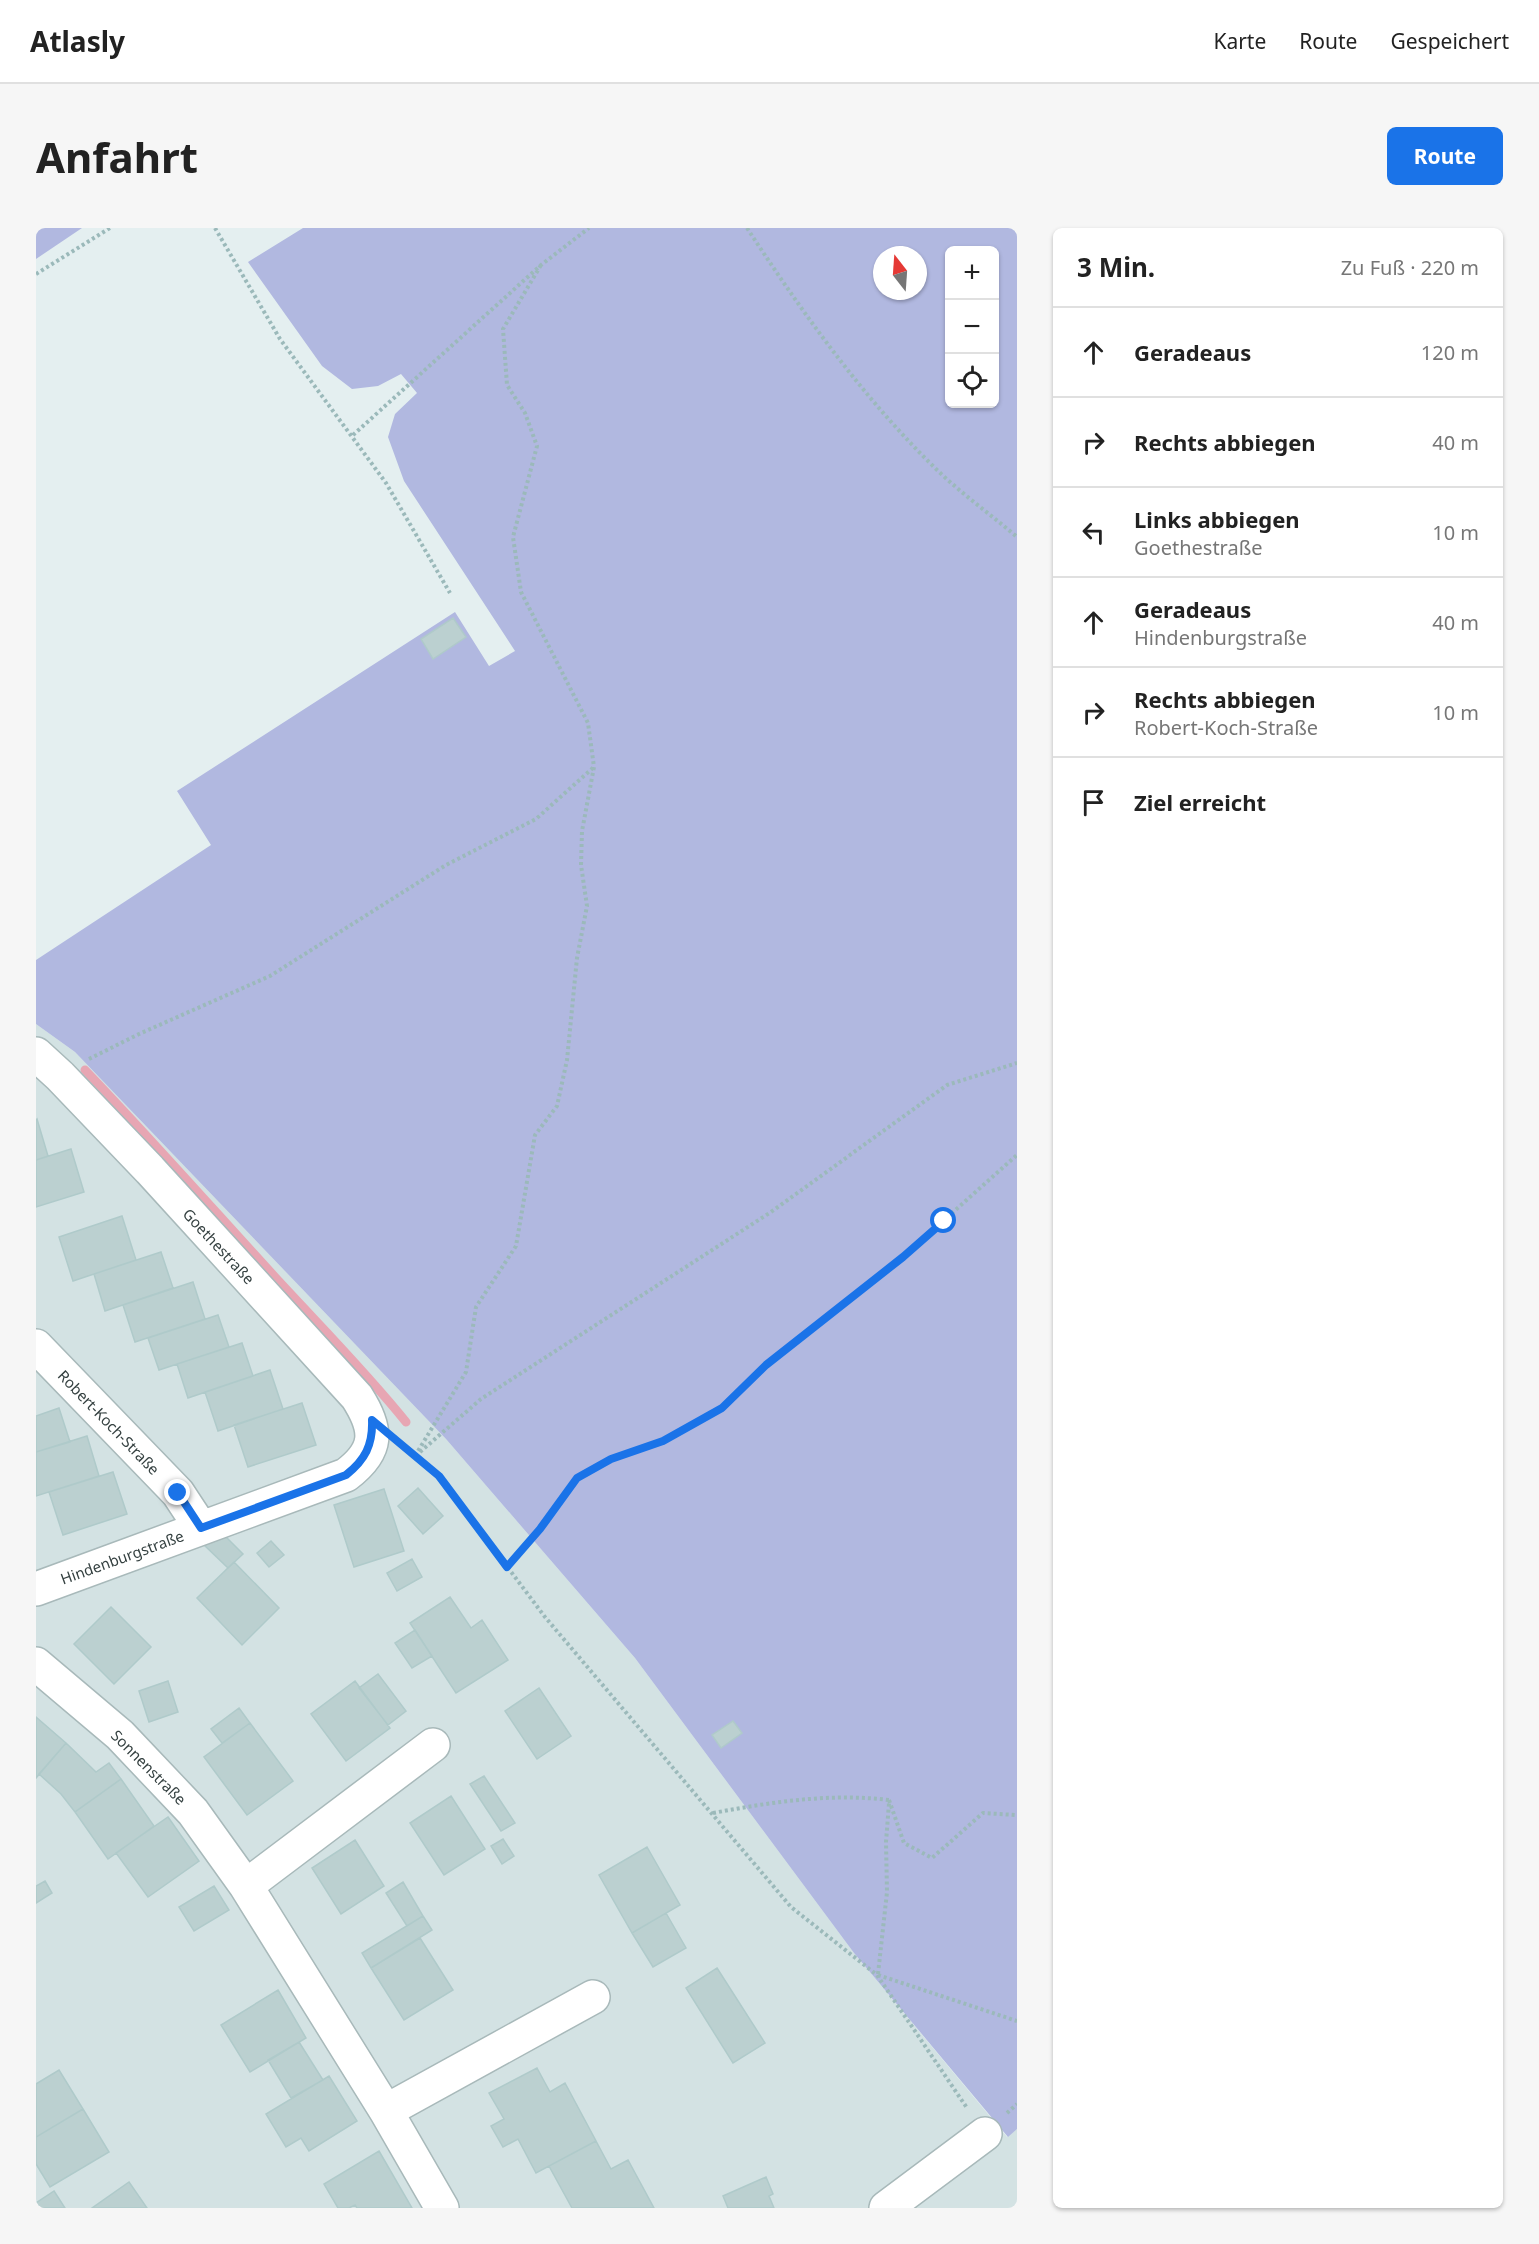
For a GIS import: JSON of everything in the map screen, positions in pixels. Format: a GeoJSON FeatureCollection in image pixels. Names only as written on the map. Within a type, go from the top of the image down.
{"type":"FeatureCollection","features":[{"type":"Feature","properties":{"kind":"street","name":"Goethestraße"},"geometry":{"type":"LineString","coordinates":[[36,1054],[60,1076],[214,1240],[357,1397],[370,1436]]}},
{"type":"Feature","properties":{"kind":"street","name":"Robert-Koch-Straße"},"geometry":{"type":"LineString","coordinates":[[36,1346],[178,1493],[201,1528]]}},
{"type":"Feature","properties":{"kind":"street","name":"Hindenburgstraße"},"geometry":{"type":"LineString","coordinates":[[36,1589],[346,1475],[359,1465],[370,1436]]}},
{"type":"Feature","properties":{"kind":"street","name":"Sonnenstraße"},"geometry":{"type":"LineString","coordinates":[[36,1664],[120,1736],[185,1803],[246,1886],[386,2111],[442,2208]]}},
{"type":"Feature","properties":{"kind":"street"},"geometry":{"type":"LineString","coordinates":[[246,1886],[433,1745]]}},
{"type":"Feature","properties":{"kind":"street"},"geometry":{"type":"LineString","coordinates":[[386,2111],[593,1997]]}},
{"type":"Feature","properties":{"kind":"street"},"geometry":{"type":"LineString","coordinates":[[886,2208],[985,2134]]}},
{"type":"Feature","properties":{"kind":"path"},"geometry":{"type":"LineString","coordinates":[[36,274],[110,228]]}},
{"type":"Feature","properties":{"kind":"path"},"geometry":{"type":"LineString","coordinates":[[215,228],[280,339],[353,435],[386,483],[450,593]]}},
{"type":"Feature","properties":{"kind":"path"},"geometry":{"type":"LineString","coordinates":[[353,435],[541,265],[589,228]]}},
{"type":"Feature","properties":{"kind":"path"},"geometry":{"type":"LineString","coordinates":[[747,228],[796,303],[850,374],[933,466],[1017,537]]}},
{"type":"Feature","properties":{"kind":"path"},"geometry":{"type":"LineString","coordinates":[[415,1456],[466,1372],[476,1307],[516,1246],[535,1135],[557,1106],[567,1060],[577,958],[587,906],[581,865],[582,831],[594,767],[588,723],[521,592],[513,537],[537,446],[525,413],[507,385],[502,329],[541,265]]}},
{"type":"Feature","properties":{"kind":"path"},"geometry":{"type":"LineString","coordinates":[[86,1061],[139,1034],[270,976],[446,865],[536,819],[594,767]]}},
{"type":"Feature","properties":{"kind":"path"},"geometry":{"type":"LineString","coordinates":[[415,1456],[481,1399],[771,1212],[947,1086],[1017,1063]]}},
{"type":"Feature","properties":{"kind":"path"},"geometry":{"type":"LineString","coordinates":[[507,1567],[540,1529],[577,1478],[611,1459],[663,1441],[722,1408],[766,1365],[903,1257],[1017,1155]]}},
{"type":"Feature","properties":{"kind":"path"},"geometry":{"type":"LineString","coordinates":[[370,1436],[415,1456],[439,1476],[545,1617],[791,1907],[878,1975],[985,2134]]}},
{"type":"Feature","properties":{"kind":"path"},"geometry":{"type":"LineString","coordinates":[[712,1813],[788,1798],[863,1797],[889,1800]]}},
{"type":"Feature","properties":{"kind":"path"},"geometry":{"type":"LineString","coordinates":[[889,1800],[904,1843],[932,1858],[983,1813],[1016,1815]]}},
{"type":"Feature","properties":{"kind":"path"},"geometry":{"type":"LineString","coordinates":[[878,1975],[887,1892],[886,1842],[889,1800]]}},
{"type":"Feature","properties":{"kind":"path"},"geometry":{"type":"LineString","coordinates":[[878,1975],[1017,2021]]}},
{"type":"Feature","properties":{"kind":"shaded area"},"geometry":{"type":"Polygon","coordinates":[[[36,228],[82,228],[36,259],[36,228]]]}},
{"type":"Feature","properties":{"kind":"shaded area"},"geometry":{"type":"Polygon","coordinates":[[[303,228],[1017,228],[1017,2129],[1008,2137],[854,1953],[635,1658],[446,1439],[75,1052],[36,1024],[36,960],[211,845],[177,791],[455,612],[489,666],[515,651],[404,481],[388,437],[395,414],[417,393],[401,374],[378,386],[352,389],[322,366],[248,262],[303,228]]]}},
{"type":"Feature","properties":{"kind":"shaded area"},"geometry":{"type":"Polygon","coordinates":[[[36,1024],[75,1052],[446,1439],[635,1658],[854,1953],[1007,2137],[1017,2129],[1017,2208],[36,2208],[36,1024]]]}},
{"type":"Feature","properties":{"kind":"building"},"geometry":{"type":"Polygon","coordinates":[[[453,618],[466,637],[433,659],[421,639],[453,618]]]}},
{"type":"Feature","properties":{"kind":"building"},"geometry":{"type":"Polygon","coordinates":[[[36,1120],[48,1156],[36,1160],[36,1120]]]}},
{"type":"Feature","properties":{"kind":"building"},"geometry":{"type":"Polygon","coordinates":[[[71,1149],[84,1192],[36,1207],[36,1160],[71,1149]]]}},
{"type":"Feature","properties":{"kind":"building"},"geometry":{"type":"Polygon","coordinates":[[[122,1216],[136,1260],[73,1281],[59,1237],[122,1216]]]}},
{"type":"Feature","properties":{"kind":"building"},"geometry":{"type":"Polygon","coordinates":[[[161,1252],[173,1288],[105,1311],[94,1274],[161,1252]]]}},
{"type":"Feature","properties":{"kind":"building"},"geometry":{"type":"Polygon","coordinates":[[[193,1282],[205,1319],[135,1342],[123,1305],[193,1282]]]}},
{"type":"Feature","properties":{"kind":"building"},"geometry":{"type":"Polygon","coordinates":[[[218,1315],[229,1347],[159,1370],[148,1338],[218,1315]]]}},
{"type":"Feature","properties":{"kind":"building"},"geometry":{"type":"Polygon","coordinates":[[[242,1343],[253,1376],[188,1398],[177,1364],[242,1343]]]}},
{"type":"Feature","properties":{"kind":"building"},"geometry":{"type":"Polygon","coordinates":[[[270,1370],[283,1409],[218,1431],[205,1392],[270,1370]]]}},
{"type":"Feature","properties":{"kind":"building"},"geometry":{"type":"Polygon","coordinates":[[[302,1403],[316,1445],[248,1467],[234,1425],[302,1403]]]}},
{"type":"Feature","properties":{"kind":"building"},"geometry":{"type":"Polygon","coordinates":[[[59,1408],[70,1442],[36,1452],[36,1416],[59,1408]]]}},
{"type":"Feature","properties":{"kind":"building"},"geometry":{"type":"Polygon","coordinates":[[[87,1436],[99,1476],[36,1496],[36,1452],[87,1436]]]}},
{"type":"Feature","properties":{"kind":"building"},"geometry":{"type":"Polygon","coordinates":[[[113,1472],[127,1514],[63,1535],[49,1492],[113,1472]]]}},
{"type":"Feature","properties":{"kind":"building"},"geometry":{"type":"Polygon","coordinates":[[[418,1488],[443,1516],[423,1534],[398,1506],[418,1488]]]}},
{"type":"Feature","properties":{"kind":"building"},"geometry":{"type":"Polygon","coordinates":[[[384,1489],[404,1551],[354,1567],[334,1505],[384,1489]]]}},
{"type":"Feature","properties":{"kind":"building"},"geometry":{"type":"Polygon","coordinates":[[[224,1535],[243,1554],[228,1568],[201,1542],[224,1535]]]}},
{"type":"Feature","properties":{"kind":"building"},"geometry":{"type":"Polygon","coordinates":[[[271,1541],[284,1555],[269,1567],[257,1553],[271,1541]]]}},
{"type":"Feature","properties":{"kind":"building"},"geometry":{"type":"Polygon","coordinates":[[[412,1559],[422,1577],[397,1591],[387,1573],[412,1559]]]}},
{"type":"Feature","properties":{"kind":"building"},"geometry":{"type":"Polygon","coordinates":[[[234,1562],[279,1608],[242,1645],[197,1598],[234,1562]]]}},
{"type":"Feature","properties":{"kind":"building"},"geometry":{"type":"Polygon","coordinates":[[[450,1597],[471,1628],[482,1620],[508,1660],[456,1693],[410,1623],[450,1597]]]}},
{"type":"Feature","properties":{"kind":"building"},"geometry":{"type":"Polygon","coordinates":[[[111,1607],[151,1647],[114,1684],[74,1644],[111,1607]]]}},
{"type":"Feature","properties":{"kind":"building"},"geometry":{"type":"Polygon","coordinates":[[[415,1630],[432,1656],[412,1668],[395,1643],[415,1630]]]}},
{"type":"Feature","properties":{"kind":"building"},"geometry":{"type":"Polygon","coordinates":[[[378,1674],[406,1711],[388,1725],[359,1688],[378,1674]]]}},
{"type":"Feature","properties":{"kind":"building"},"geometry":{"type":"Polygon","coordinates":[[[168,1681],[178,1712],[149,1722],[139,1691],[168,1681]]]}},
{"type":"Feature","properties":{"kind":"building"},"geometry":{"type":"Polygon","coordinates":[[[355,1681],[390,1728],[346,1761],[311,1714],[355,1681]]]}},
{"type":"Feature","properties":{"kind":"building"},"geometry":{"type":"Polygon","coordinates":[[[539,1688],[571,1736],[537,1759],[505,1711],[539,1688]]]}},
{"type":"Feature","properties":{"kind":"building"},"geometry":{"type":"Polygon","coordinates":[[[239,1708],[250,1723],[222,1743],[211,1729],[239,1708]]]}},
{"type":"Feature","properties":{"kind":"building"},"geometry":{"type":"Polygon","coordinates":[[[36,1717],[66,1743],[36,1778],[36,1717]]]}},
{"type":"Feature","properties":{"kind":"building"},"geometry":{"type":"Polygon","coordinates":[[[733,1721],[742,1733],[721,1748],[712,1735],[733,1721]]]}},
{"type":"Feature","properties":{"kind":"building"},"geometry":{"type":"Polygon","coordinates":[[[250,1723],[293,1781],[247,1815],[204,1757],[250,1723]]]}},
{"type":"Feature","properties":{"kind":"building"},"geometry":{"type":"Polygon","coordinates":[[[66,1743],[96,1772],[109,1763],[121,1779],[75,1812],[61,1794],[39,1774],[66,1743]]]}},
{"type":"Feature","properties":{"kind":"building"},"geometry":{"type":"Polygon","coordinates":[[[484,1776],[515,1823],[501,1831],[470,1784],[484,1776]]]}},
{"type":"Feature","properties":{"kind":"building"},"geometry":{"type":"Polygon","coordinates":[[[121,1779],[154,1826],[108,1859],[75,1812],[121,1779]]]}},
{"type":"Feature","properties":{"kind":"building"},"geometry":{"type":"Polygon","coordinates":[[[451,1796],[485,1849],[444,1875],[410,1823],[451,1796]]]}},
{"type":"Feature","properties":{"kind":"building"},"geometry":{"type":"Polygon","coordinates":[[[168,1817],[199,1861],[148,1897],[116,1853],[168,1817]]]}},
{"type":"Feature","properties":{"kind":"building"},"geometry":{"type":"Polygon","coordinates":[[[503,1839],[514,1856],[502,1864],[491,1846],[503,1839]]]}},
{"type":"Feature","properties":{"kind":"building"},"geometry":{"type":"Polygon","coordinates":[[[355,1840],[384,1886],[341,1914],[312,1868],[355,1840]]]}},
{"type":"Feature","properties":{"kind":"building"},"geometry":{"type":"Polygon","coordinates":[[[647,1847],[680,1905],[632,1933],[599,1875],[647,1847]]]}},
{"type":"Feature","properties":{"kind":"building"},"geometry":{"type":"Polygon","coordinates":[[[45,1881],[52,1893],[36,1903],[36,1886],[45,1881]]]}},
{"type":"Feature","properties":{"kind":"building"},"geometry":{"type":"Polygon","coordinates":[[[403,1882],[423,1916],[407,1926],[386,1893],[403,1882]]]}},
{"type":"Feature","properties":{"kind":"building"},"geometry":{"type":"Polygon","coordinates":[[[214,1886],[229,1910],[194,1931],[179,1907],[214,1886]]]}},
{"type":"Feature","properties":{"kind":"building"},"geometry":{"type":"Polygon","coordinates":[[[666,1913],[686,1948],[653,1967],[632,1933],[666,1913]]]}},
{"type":"Feature","properties":{"kind":"building"},"geometry":{"type":"Polygon","coordinates":[[[423,1916],[432,1930],[371,1968],[362,1953],[423,1916]]]}},
{"type":"Feature","properties":{"kind":"building"},"geometry":{"type":"Polygon","coordinates":[[[420,1938],[453,1990],[404,2020],[371,1968],[420,1938]]]}},
{"type":"Feature","properties":{"kind":"building"},"geometry":{"type":"Polygon","coordinates":[[[717,1968],[765,2043],[733,2063],[686,1988],[717,1968]]]}},
{"type":"Feature","properties":{"kind":"building"},"geometry":{"type":"Polygon","coordinates":[[[278,1990],[306,2038],[250,2072],[221,2025],[278,1990]]]}},
{"type":"Feature","properties":{"kind":"building"},"geometry":{"type":"Polygon","coordinates":[[[299,2042],[323,2080],[291,2098],[268,2060],[299,2042]]]}},
{"type":"Feature","properties":{"kind":"building"},"geometry":{"type":"Polygon","coordinates":[[[537,2068],[550,2092],[565,2083],[596,2141],[536,2173],[518,2139],[503,2147],[491,2126],[504,2119],[489,2093],[537,2068]]]}},
{"type":"Feature","properties":{"kind":"building"},"geometry":{"type":"Polygon","coordinates":[[[59,2070],[83,2109],[36,2137],[36,2084],[59,2070]]]}},
{"type":"Feature","properties":{"kind":"building"},"geometry":{"type":"Polygon","coordinates":[[[329,2076],[357,2121],[309,2151],[301,2138],[286,2147],[266,2114],[329,2076]]]}},
{"type":"Feature","properties":{"kind":"building"},"geometry":{"type":"Polygon","coordinates":[[[83,2109],[109,2152],[50,2187],[36,2164],[36,2137],[83,2109]]]}},
{"type":"Feature","properties":{"kind":"building"},"geometry":{"type":"Polygon","coordinates":[[[596,2141],[611,2169],[628,2160],[654,2208],[572,2208],[549,2166],[596,2141]]]}},
{"type":"Feature","properties":{"kind":"building"},"geometry":{"type":"Polygon","coordinates":[[[379,2151],[412,2208],[357,2208],[355,2205],[349,2208],[338,2208],[324,2184],[379,2151]]]}},
{"type":"Feature","properties":{"kind":"building"},"geometry":{"type":"Polygon","coordinates":[[[766,2177],[773,2194],[769,2196],[774,2208],[728,2208],[723,2196],[766,2177]]]}},
{"type":"Feature","properties":{"kind":"building"},"geometry":{"type":"Polygon","coordinates":[[[129,2182],[147,2208],[92,2208],[129,2182]]]}},
{"type":"Feature","properties":{"kind":"building"},"geometry":{"type":"Polygon","coordinates":[[[54,2191],[65,2208],[36,2208],[36,2203],[54,2191]]]}},
{"type":"Feature","properties":{"kind":"waterway"},"geometry":{"type":"LineString","coordinates":[[85,1070],[358,1366],[406,1422]]}},
{"type":"Feature","properties":{"kind":"route"},"geometry":{"type":"LineString","coordinates":[[178,1493],[201,1528],[346,1475],[359,1465],[368,1451],[372,1436],[372,1420],[439,1476],[507,1567],[540,1529],[577,1478],[611,1459],[663,1441],[722,1408],[766,1365],[903,1257],[944,1221]]}}]}
